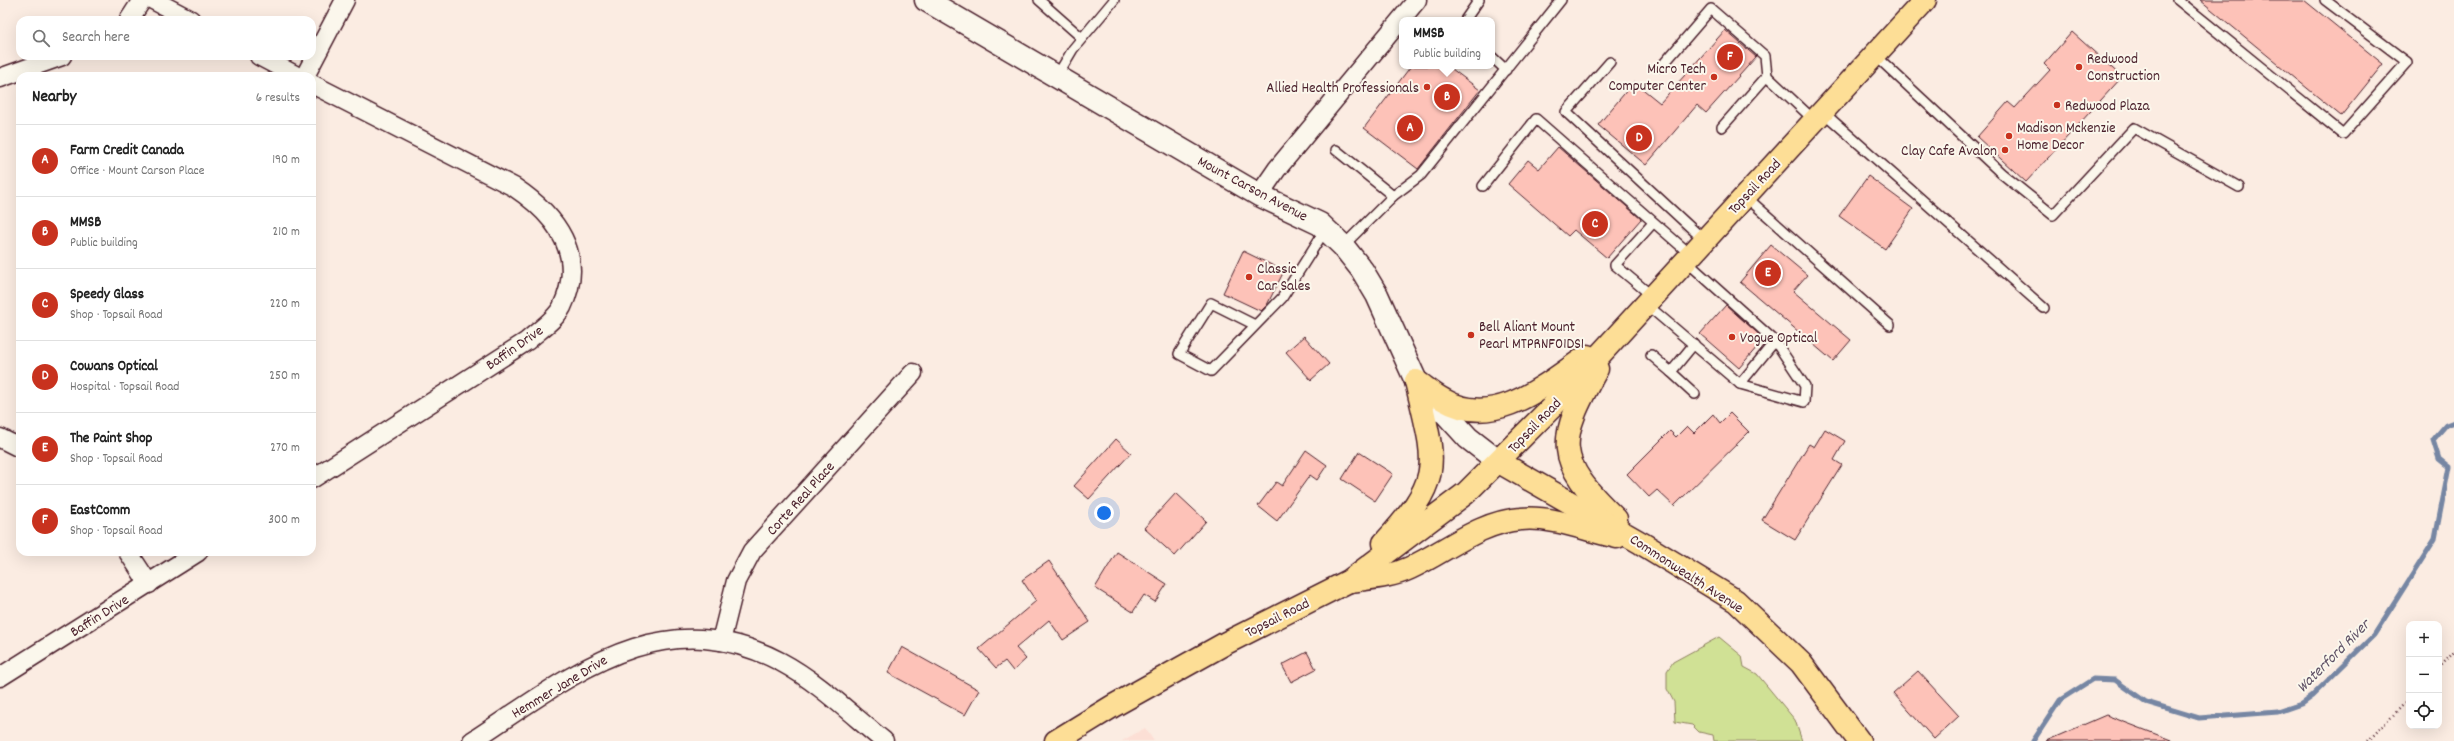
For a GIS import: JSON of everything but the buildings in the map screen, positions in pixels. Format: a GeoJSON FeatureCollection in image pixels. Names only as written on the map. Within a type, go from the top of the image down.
{"type":"FeatureCollection","features":[{"type":"Feature","properties":{"kind":"main road","name":"Mount Carson Avenue"},"geometry":{"type":"LineString","coordinates":[[926,0],[1259,195],[1320,224],[1343,246],[1362,270],[1377,295],[1416,381],[1468,438],[1499,462]]}},
{"type":"Feature","properties":{"kind":"main road","name":"Topsail Road"},"geometry":{"type":"LineString","coordinates":[[1056,741],[1113,706],[1213,650],[1349,581],[1449,507],[1499,462],[1925,0]]}},
{"type":"Feature","properties":{"kind":"main road"},"geometry":{"type":"LineString","coordinates":[[1416,381],[1444,401],[1465,409],[1496,409],[1529,395],[1616,336]]}},
{"type":"Feature","properties":{"kind":"main road"},"geometry":{"type":"LineString","coordinates":[[1616,336],[1575,409],[1566,439],[1572,466],[1579,482],[1641,543]]}},
{"type":"Feature","properties":{"kind":"main road"},"geometry":{"type":"LineString","coordinates":[[1349,581],[1410,515],[1425,491],[1432,471],[1430,437],[1416,381]]}},
{"type":"Feature","properties":{"kind":"main road","name":"Commonwealth Avenue"},"geometry":{"type":"LineString","coordinates":[[1499,462],[1641,543],[1736,601],[1801,663],[1859,741]]}},
{"type":"Feature","properties":{"kind":"main road"},"geometry":{"type":"LineString","coordinates":[[1349,581],[1387,576],[1410,568],[1469,535],[1499,523],[1520,519],[1538,518],[1641,543]]}},
{"type":"Feature","properties":{"kind":"street"},"geometry":{"type":"LineString","coordinates":[[132,16],[142,0]]}},
{"type":"Feature","properties":{"kind":"street"},"geometry":{"type":"LineString","coordinates":[[153,0],[183,16]]}},
{"type":"Feature","properties":{"kind":"street"},"geometry":{"type":"LineString","coordinates":[[316,55],[344,0]]}},
{"type":"Feature","properties":{"kind":"street"},"geometry":{"type":"LineString","coordinates":[[1403,17],[1417,0]]}},
{"type":"Feature","properties":{"kind":"street"},"geometry":{"type":"LineString","coordinates":[[1259,195],[1277,169],[1399,22]]}},
{"type":"Feature","properties":{"kind":"street"},"geometry":{"type":"LineString","coordinates":[[17,72],[51,60]]}},
{"type":"Feature","properties":{"kind":"street"},"geometry":{"type":"LineString","coordinates":[[267,60],[289,72]]}},
{"type":"Feature","properties":{"kind":"street"},"geometry":{"type":"LineString","coordinates":[[307,72],[313,60]]}},
{"type":"Feature","properties":{"kind":"street"},"geometry":{"type":"LineString","coordinates":[[0,78],[16,72]]}},
{"type":"Feature","properties":{"kind":"street","name":"Baffin Drive"},"geometry":{"type":"LineString","coordinates":[[316,86],[514,187],[534,200],[549,215],[571,255],[568,284],[561,307],[546,325],[527,341],[316,476]]}},
{"type":"Feature","properties":{"kind":"street","name":"Corte Real Place"},"geometry":{"type":"LineString","coordinates":[[721,641],[736,581],[752,551],[913,373]]}},
{"type":"Feature","properties":{"kind":"street"},"geometry":{"type":"LineString","coordinates":[[0,438],[16,446]]}},
{"type":"Feature","properties":{"kind":"street"},"geometry":{"type":"LineString","coordinates":[[131,556],[149,584]]}},
{"type":"Feature","properties":{"kind":"street","name":"Baffin Drive"},"geometry":{"type":"LineString","coordinates":[[0,677],[192,556]]}},
{"type":"Feature","properties":{"kind":"street","name":"Hemmer Jane Drive"},"geometry":{"type":"LineString","coordinates":[[472,741],[580,671],[614,653],[632,647],[669,639],[721,641],[766,655],[790,667],[884,741]]}},
{"type":"Feature","properties":{"kind":"lane"},"geometry":{"type":"LineString","coordinates":[[1039,0],[1082,38]]}},
{"type":"Feature","properties":{"kind":"lane"},"geometry":{"type":"LineString","coordinates":[[1057,76],[1073,49],[1114,0]]}},
{"type":"Feature","properties":{"kind":"lane"},"geometry":{"type":"LineString","coordinates":[[1468,17],[1479,0]]}},
{"type":"Feature","properties":{"kind":"lane"},"geometry":{"type":"LineString","coordinates":[[1343,246],[1393,196],[1421,175],[1561,0]]}},
{"type":"Feature","properties":{"kind":"lane"},"geometry":{"type":"LineString","coordinates":[[2178,0],[2344,134],[2407,62],[2325,0]]}},
{"type":"Feature","properties":{"kind":"lane"},"geometry":{"type":"LineString","coordinates":[[1661,67],[1711,9],[1765,56],[1767,76],[1819,116],[2044,308]]}},
{"type":"Feature","properties":{"kind":"lane"},"geometry":{"type":"LineString","coordinates":[[1875,55],[2001,173],[2052,215],[2134,128],[2239,187]]}},
{"type":"Feature","properties":{"kind":"lane"},"geometry":{"type":"LineString","coordinates":[[1495,60],[1506,70]]}},
{"type":"Feature","properties":{"kind":"lane"},"geometry":{"type":"LineString","coordinates":[[1610,62],[1566,112],[1774,341],[1805,386],[1804,402],[1740,384],[1694,344],[1616,265],[1653,223]]}},
{"type":"Feature","properties":{"kind":"lane"},"geometry":{"type":"LineString","coordinates":[[1722,127],[1767,76]]}},
{"type":"Feature","properties":{"kind":"lane"},"geometry":{"type":"LineString","coordinates":[[1483,186],[1536,119],[1653,223],[1694,252]]}},
{"type":"Feature","properties":{"kind":"lane"},"geometry":{"type":"LineString","coordinates":[[1336,150],[1393,196]]}},
{"type":"Feature","properties":{"kind":"lane"},"geometry":{"type":"LineString","coordinates":[[1745,196],[1890,326]]}},
{"type":"Feature","properties":{"kind":"lane"},"geometry":{"type":"LineString","coordinates":[[1256,325],[1211,303],[1179,354],[1211,371],[1256,325],[1282,298],[1325,230]]}},
{"type":"Feature","properties":{"kind":"lane"},"geometry":{"type":"LineString","coordinates":[[1740,384],[1774,341]]}},
{"type":"Feature","properties":{"kind":"lane"},"geometry":{"type":"LineString","coordinates":[[1671,372],[1694,344]]}},
{"type":"Feature","properties":{"kind":"lane"},"geometry":{"type":"LineString","coordinates":[[1651,355],[1695,394]]}},
{"type":"Feature","properties":{"kind":"path"},"geometry":{"type":"LineString","coordinates":[[2442,665],[2454,652]]}},
{"type":"Feature","properties":{"kind":"path"},"geometry":{"type":"LineString","coordinates":[[2368,741],[2406,702]]}},
{"type":"Feature","properties":{"kind":"shaded area"},"geometry":{"type":"Polygon","coordinates":[[[1145,728],[1154,741],[1122,741],[1145,728]]]}},
{"type":"Feature","properties":{"kind":"green space"},"geometry":{"type":"Polygon","coordinates":[[[1719,637],[1742,656],[1744,667],[1757,674],[1795,720],[1802,741],[1714,741],[1713,735],[1699,732],[1692,725],[1675,722],[1674,702],[1667,689],[1667,671],[1673,662],[1719,637]]]}},
{"type":"Feature","properties":{"kind":"waterway","name":"Waterford River"},"geometry":{"type":"LineString","coordinates":[[2033,741],[2060,700],[2093,679],[2115,680],[2146,702],[2199,718],[2278,712],[2301,704],[2312,696],[2374,635],[2435,539],[2449,467],[2439,459],[2433,440],[2446,425],[2454,422]]}},
{"type":"Feature","properties":{"kind":"place","name":"EastComm"},"geometry":{"type":"Point","coordinates":[1730,57]}},
{"type":"Feature","properties":{"kind":"place","name":"Redwood Construction"},"geometry":{"type":"Point","coordinates":[2079,67]}},
{"type":"Feature","properties":{"kind":"place","name":"Micro Tech Computer Center"},"geometry":{"type":"Point","coordinates":[1714,77]}},
{"type":"Feature","properties":{"kind":"place","name":"Allied Health Professionals"},"geometry":{"type":"Point","coordinates":[1427,87]}},
{"type":"Feature","properties":{"kind":"place","name":"MMSB"},"geometry":{"type":"Point","coordinates":[1447,97]}},
{"type":"Feature","properties":{"kind":"place","name":"Redwood Plaza"},"geometry":{"type":"Point","coordinates":[2057,105]}},
{"type":"Feature","properties":{"kind":"place","name":"Farm Credit Canada"},"geometry":{"type":"Point","coordinates":[1410,128]}},
{"type":"Feature","properties":{"kind":"place","name":"Madison Mckenzie Home Decor"},"geometry":{"type":"Point","coordinates":[2009,136]}},
{"type":"Feature","properties":{"kind":"place","name":"Cowans Optical"},"geometry":{"type":"Point","coordinates":[1639,138]}},
{"type":"Feature","properties":{"kind":"place","name":"Clay Cafe Avalon"},"geometry":{"type":"Point","coordinates":[2005,150]}},
{"type":"Feature","properties":{"kind":"place","name":"Speedy Glass"},"geometry":{"type":"Point","coordinates":[1595,224]}},
{"type":"Feature","properties":{"kind":"place","name":"The Paint Shop"},"geometry":{"type":"Point","coordinates":[1768,273]}},
{"type":"Feature","properties":{"kind":"place","name":"Classic Car Sales"},"geometry":{"type":"Point","coordinates":[1249,277]}},
{"type":"Feature","properties":{"kind":"place","name":"Bell Aliant Mount Pearl MTPRNF01DS1"},"geometry":{"type":"Point","coordinates":[1471,335]}},
{"type":"Feature","properties":{"kind":"place","name":"Vogue Optical"},"geometry":{"type":"Point","coordinates":[1732,337]}}]}
